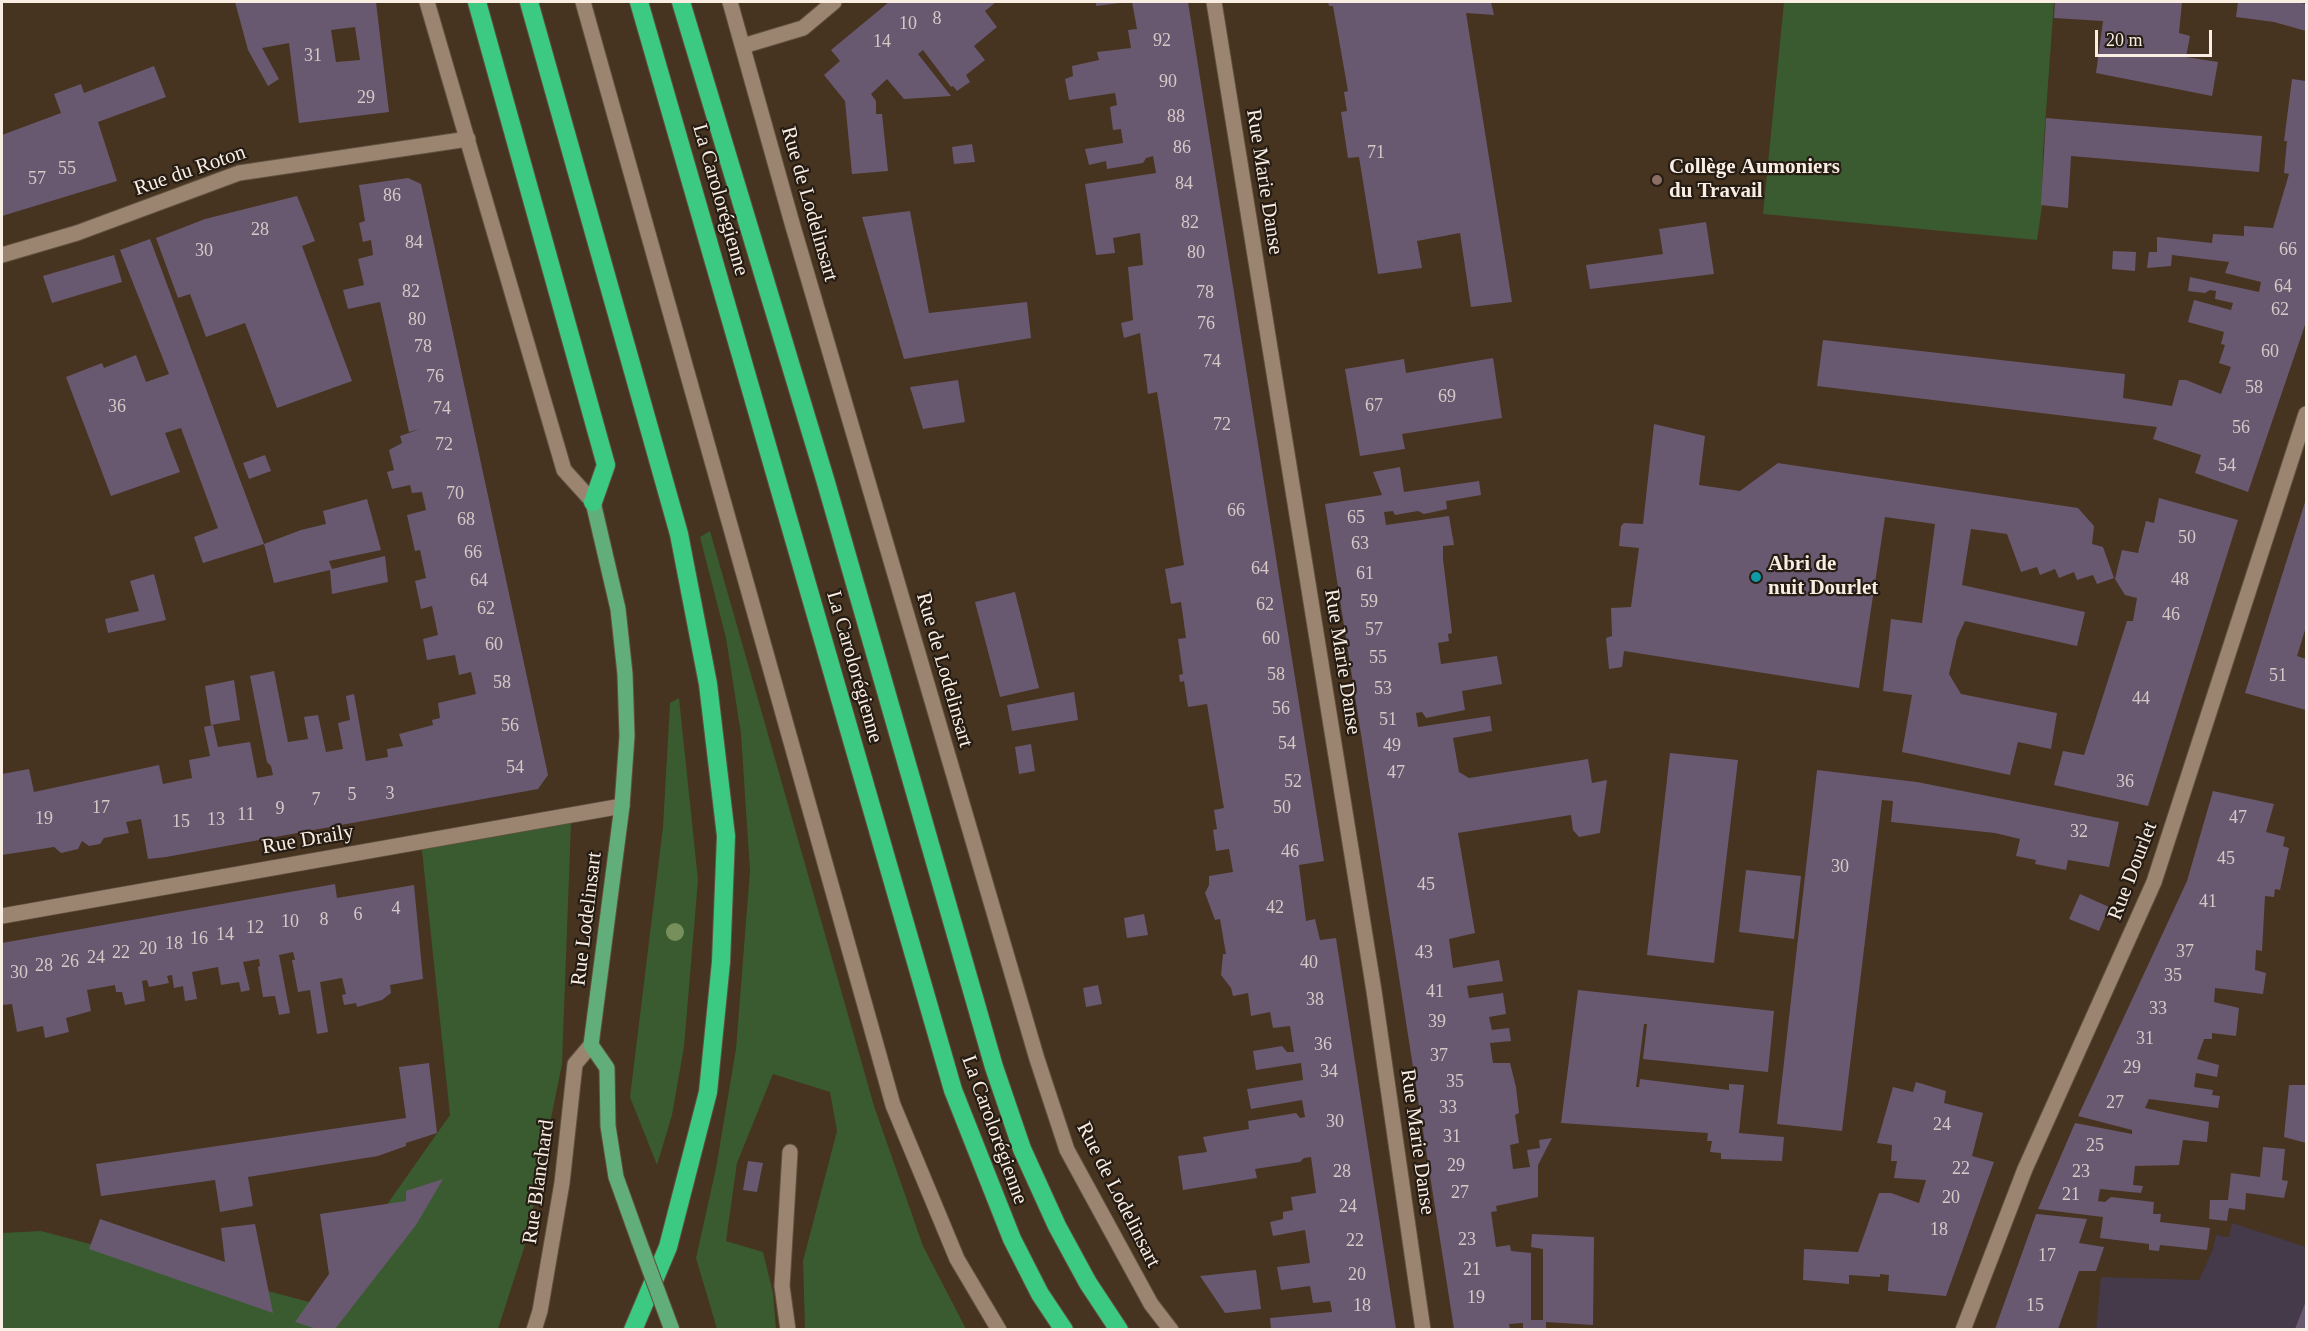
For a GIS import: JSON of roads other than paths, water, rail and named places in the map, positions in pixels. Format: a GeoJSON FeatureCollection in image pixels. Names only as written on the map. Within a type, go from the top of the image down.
{"type":"FeatureCollection","features":[{"type":"Feature","properties":{"kind":"highway"},"geometry":{"type":"LineString","coordinates":[[477,2],[606,465],[593,502]]}},
{"type":"Feature","properties":{"kind":"highway"},"geometry":{"type":"LineString","coordinates":[[529,2],[679,534],[708,684],[726,836],[721,962],[708,1092],[668,1247],[633,1329]]}},
{"type":"Feature","properties":{"kind":"highway","name":"La Carolorégienne"},"geometry":{"type":"LineString","coordinates":[[639,2],[953,1090],[1012,1239],[1040,1294],[1064,1329]]}},
{"type":"Feature","properties":{"kind":"highway"},"geometry":{"type":"LineString","coordinates":[[681,2],[825,479],[994,1067],[1022,1149],[1057,1226],[1088,1283],[1119,1329]]}},
{"type":"Feature","properties":{"kind":"main road","name":"Rue Lodelinsart"},"geometry":{"type":"LineString","coordinates":[[591,1045],[622,806],[627,736],[625,674],[618,609],[593,502]]}},
{"type":"Feature","properties":{"kind":"main road"},"geometry":{"type":"LineString","coordinates":[[591,1045],[607,1068],[608,1126],[616,1177],[672,1329]]}},
{"type":"Feature","properties":{"kind":"street"},"geometry":{"type":"LineString","coordinates":[[427,2],[564,470],[593,502]]}},
{"type":"Feature","properties":{"kind":"street"},"geometry":{"type":"LineString","coordinates":[[584,2],[893,1105],[957,1258],[999,1329]]}},
{"type":"Feature","properties":{"kind":"street","name":"Rue de Lodelinsart"},"geometry":{"type":"LineString","coordinates":[[730,2],[948,759],[1034,1048],[1064,1138],[1107,1227],[1151,1304],[1170,1329]]}},
{"type":"Feature","properties":{"kind":"street"},"geometry":{"type":"LineString","coordinates":[[742,46],[803,28],[834,2]]}},
{"type":"Feature","properties":{"kind":"street","name":"Rue Marie Danse"},"geometry":{"type":"LineString","coordinates":[[1214,2],[1374,991],[1423,1329]]}},
{"type":"Feature","properties":{"kind":"street","name":"Rue du Roton"},"geometry":{"type":"LineString","coordinates":[[2,255],[77,233],[239,173],[468,139]]}},
{"type":"Feature","properties":{"kind":"street","name":"Rue Dourlet"},"geometry":{"type":"LineString","coordinates":[[1963,1329],[2029,1159],[2154,882],[2307,414]]}},
{"type":"Feature","properties":{"kind":"street","name":"Rue Draily"},"geometry":{"type":"LineString","coordinates":[[2,916],[622,806]]}},
{"type":"Feature","properties":{"kind":"street","name":"Rue Blanchard"},"geometry":{"type":"LineString","coordinates":[[534,1329],[540,1311],[562,1183],[575,1064],[591,1045]]}},
{"type":"Feature","properties":{"kind":"street"},"geometry":{"type":"LineString","coordinates":[[788,1329],[782,1286],[790,1152]]}},
{"type":"Feature","properties":{"kind":"place","name":"Collège Aumoniers du Travail"},"geometry":{"type":"Point","coordinates":[1657,180]}},
{"type":"Feature","properties":{"kind":"place","name":"Abri de nuit Dourlet"},"geometry":{"type":"Point","coordinates":[1756,577]}}]}
